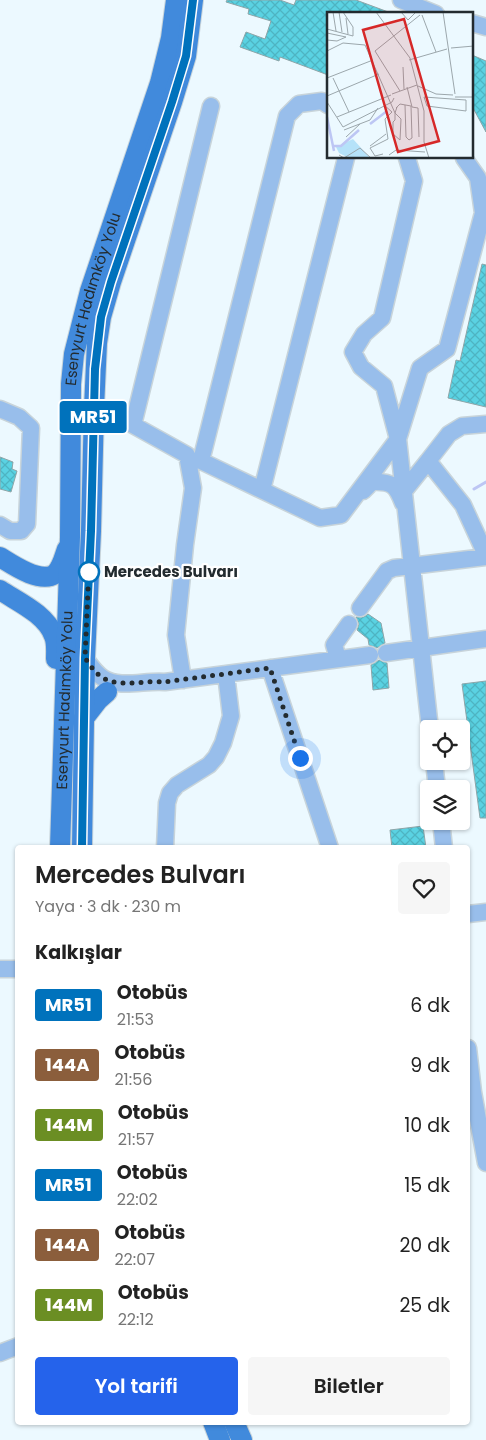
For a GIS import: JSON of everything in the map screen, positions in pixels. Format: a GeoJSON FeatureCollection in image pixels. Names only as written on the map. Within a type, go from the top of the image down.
{"type":"FeatureCollection","features":[{"type":"Feature","properties":{"kind":"main road","name":"Esenyurt Hadımköy Yolu"},"geometry":{"type":"LineString","coordinates":[[60,845],[70,537],[70,399],[74,354],[90,291],[162,76],[171,38],[176,0]]}},
{"type":"Feature","properties":{"kind":"main road","name":"Esenyurt Hadımköy Yolu"},"geometry":{"type":"LineString","coordinates":[[82,845],[84,686],[91,531],[95,369],[98,334],[111,282],[186,56],[192,0]]}},
{"type":"Feature","properties":{"kind":"main road"},"geometry":{"type":"LineString","coordinates":[[0,557],[26,572],[34,575],[49,576],[54,574],[61,566],[70,537]]}},
{"type":"Feature","properties":{"kind":"main road"},"geometry":{"type":"LineString","coordinates":[[0,590],[39,616],[52,630],[56,643],[57,681],[65,705]]}},
{"type":"Feature","properties":{"kind":"main road"},"geometry":{"type":"LineString","coordinates":[[84,718],[107,692]]}},
{"type":"Feature","properties":{"kind":"main road"},"geometry":{"type":"LineString","coordinates":[[214,1425],[220,1440]]}},
{"type":"Feature","properties":{"kind":"main road"},"geometry":{"type":"LineString","coordinates":[[235,1425],[242,1440]]}},
{"type":"Feature","properties":{"kind":"street"},"geometry":{"type":"LineString","coordinates":[[401,0],[431,12]]}},
{"type":"Feature","properties":{"kind":"street"},"geometry":{"type":"LineString","coordinates":[[327,104],[322,101],[299,104],[287,116],[201,460],[320,518],[341,515],[354,499],[398,439],[420,368],[447,349],[485,210],[478,178],[465,159]]}},
{"type":"Feature","properties":{"kind":"street"},"geometry":{"type":"LineString","coordinates":[[183,680],[176,634],[193,488],[187,455],[133,425],[211,106]]}},
{"type":"Feature","properties":{"kind":"street"},"geometry":{"type":"LineString","coordinates":[[262,490],[346,159]]}},
{"type":"Feature","properties":{"kind":"street"},"geometry":{"type":"LineString","coordinates":[[407,159],[414,181],[382,318],[364,334],[353,352],[361,367],[384,386],[398,439],[429,720]]}},
{"type":"Feature","properties":{"kind":"street"},"geometry":{"type":"LineString","coordinates":[[0,409],[19,417],[31,428],[27,524],[21,531],[10,531],[0,525]]}},
{"type":"Feature","properties":{"kind":"street"},"geometry":{"type":"LineString","coordinates":[[404,491],[449,434],[462,426],[486,424]]}},
{"type":"Feature","properties":{"kind":"street"},"geometry":{"type":"LineString","coordinates":[[360,608],[387,571],[394,568],[486,556],[463,505],[428,461]]}},
{"type":"Feature","properties":{"kind":"street"},"geometry":{"type":"LineString","coordinates":[[354,499],[372,482],[386,482],[397,489],[406,510]]}},
{"type":"Feature","properties":{"kind":"street"},"geometry":{"type":"LineString","coordinates":[[338,658],[334,645],[349,624]]}},
{"type":"Feature","properties":{"kind":"street"},"geometry":{"type":"LineString","coordinates":[[85,658],[103,678],[118,684],[151,681],[164,682],[486,639]]}},
{"type":"Feature","properties":{"kind":"street"},"geometry":{"type":"LineString","coordinates":[[270,668],[329,845]]}},
{"type":"Feature","properties":{"kind":"street"},"geometry":{"type":"LineString","coordinates":[[165,845],[167,803],[170,793],[177,785],[209,766],[223,743],[231,716],[226,674]]}},
{"type":"Feature","properties":{"kind":"street"},"geometry":{"type":"LineString","coordinates":[[66,676],[84,686],[101,692],[156,686],[164,682]]}},
{"type":"Feature","properties":{"kind":"street"},"geometry":{"type":"LineString","coordinates":[[442,830],[444,845]]}},
{"type":"Feature","properties":{"kind":"street"},"geometry":{"type":"LineString","coordinates":[[470,914],[486,912]]}},
{"type":"Feature","properties":{"kind":"street"},"geometry":{"type":"LineString","coordinates":[[0,969],[15,969]]}},
{"type":"Feature","properties":{"kind":"street"},"geometry":{"type":"LineString","coordinates":[[470,1056],[479,1091],[486,1164]]}},
{"type":"Feature","properties":{"kind":"street"},"geometry":{"type":"LineString","coordinates":[[0,1353],[15,1347]]}},
{"type":"Feature","properties":{"kind":"building"},"geometry":{"type":"Polygon","coordinates":[[[227,0],[280,0],[294,5],[296,0],[356,0],[388,12],[327,12],[327,75],[280,57],[279,61],[240,47],[246,32],[265,39],[271,21],[248,14],[249,9],[226,2],[227,0]]]}},
{"type":"Feature","properties":{"kind":"building"},"geometry":{"type":"Polygon","coordinates":[[[474,56],[486,61],[486,132],[474,110],[474,56]]]}},
{"type":"Feature","properties":{"kind":"building"},"geometry":{"type":"Polygon","coordinates":[[[482,264],[486,265],[486,407],[448,398],[456,360],[460,361],[482,264]]]}},
{"type":"Feature","properties":{"kind":"building"},"geometry":{"type":"Polygon","coordinates":[[[0,457],[13,462],[12,469],[17,471],[11,492],[0,489],[0,457]]]}},
{"type":"Feature","properties":{"kind":"building"},"geometry":{"type":"Polygon","coordinates":[[[368,614],[381,623],[385,643],[377,648],[369,645],[368,639],[357,630],[359,624],[356,617],[364,617],[368,614]]]}},
{"type":"Feature","properties":{"kind":"building"},"geometry":{"type":"Polygon","coordinates":[[[379,660],[387,663],[389,688],[373,690],[371,665],[379,660]]]}},
{"type":"Feature","properties":{"kind":"building"},"geometry":{"type":"Polygon","coordinates":[[[486,681],[486,818],[480,818],[470,744],[470,720],[467,720],[462,684],[486,681]]]}},
{"type":"Feature","properties":{"kind":"building"},"geometry":{"type":"Polygon","coordinates":[[[420,826],[420,830],[424,830],[426,845],[392,845],[390,830],[420,826]]]}},
{"type":"Feature","properties":{"kind":"waterway"},"geometry":{"type":"LineString","coordinates":[[474,489],[486,482]]}},
{"type":"Feature","properties":{"kind":"bus line","name":"MR51"},"geometry":{"type":"LineString","coordinates":[[82,845],[85,658],[97,343],[101,317],[111,282],[186,56],[193,0]]}},
{"type":"Feature","properties":{"kind":"place","name":"Mercedes Bulvarı"},"geometry":{"type":"Point","coordinates":[89,572]}},
{"type":"Feature","properties":{"kind":"route"},"geometry":{"type":"LineString","coordinates":[[89,572],[89,567],[85,658],[95,671],[103,678],[118,684],[151,681],[164,682],[270,668],[300,758]]}}]}
